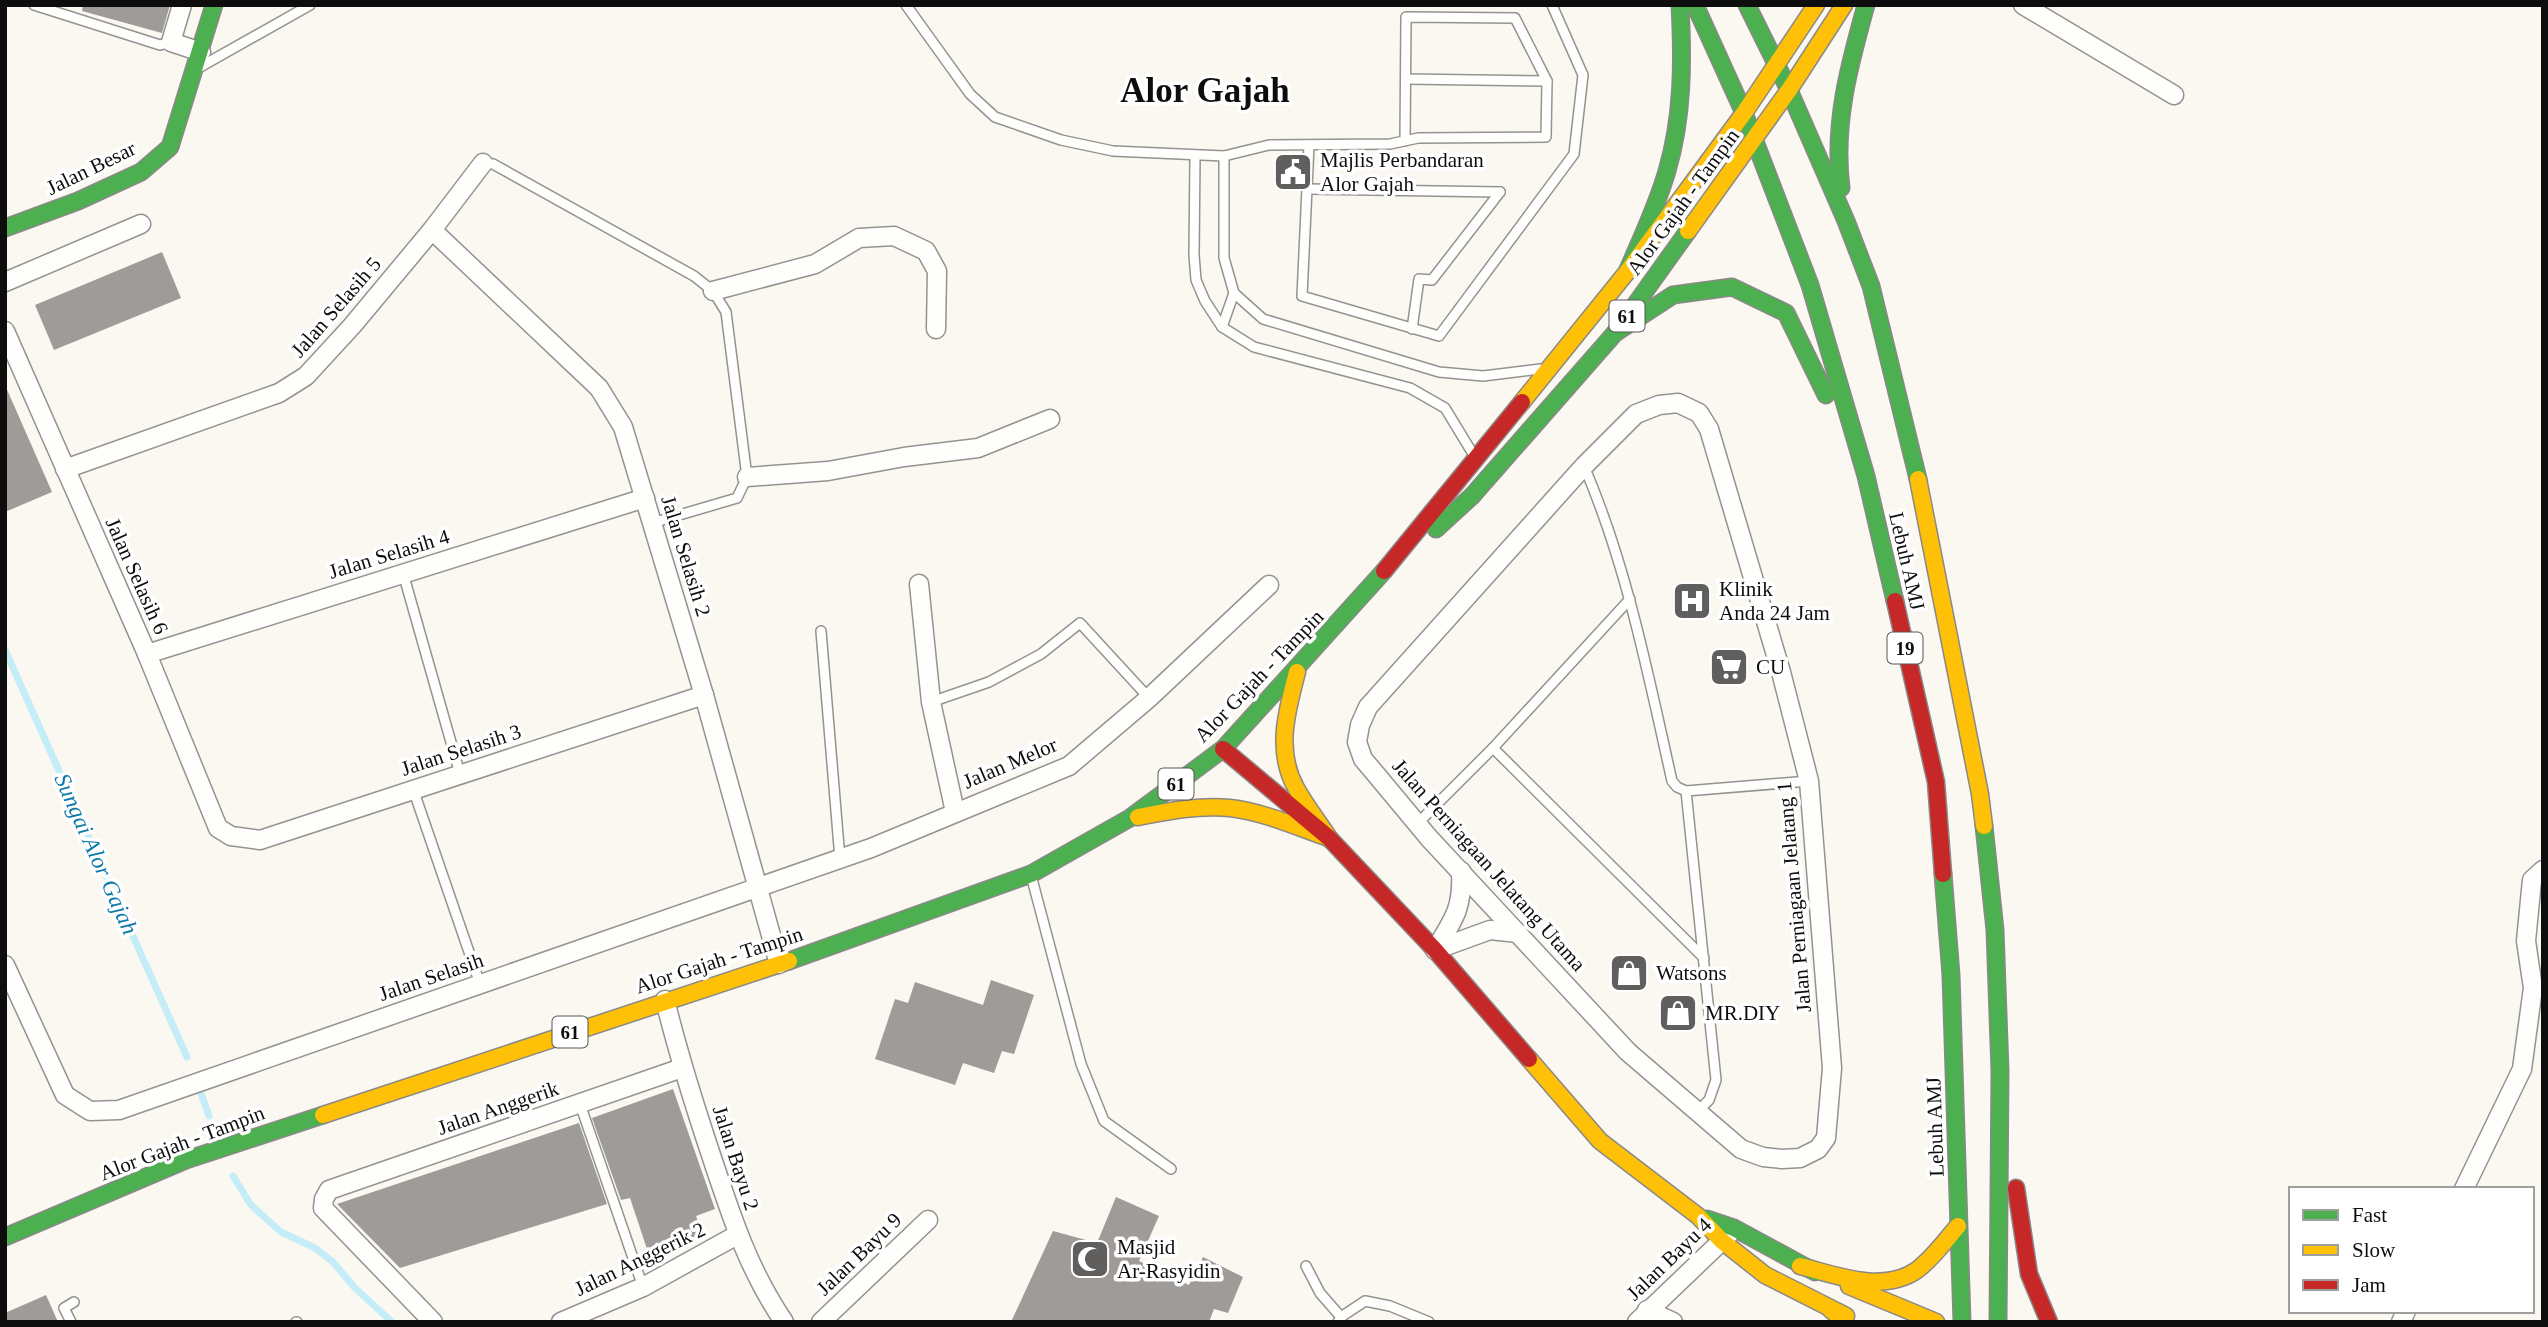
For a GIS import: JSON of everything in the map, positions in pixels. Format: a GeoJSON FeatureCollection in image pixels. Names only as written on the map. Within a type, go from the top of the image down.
{"type":"FeatureCollection","features":[{"type":"Feature","properties":{"kind":"main road","name":"Jalan Besar"},"geometry":{"type":"LineString","coordinates":[[5,228],[78,201],[141,172],[170,147],[214,5]]}},
{"type":"Feature","properties":{"kind":"main road"},"geometry":{"type":"LineString","coordinates":[[1627,272],[1667,172],[1681,95],[1680,5]]}},
{"type":"Feature","properties":{"kind":"main road","name":"Lebuh AMJ"},"geometry":{"type":"LineString","coordinates":[[1695,5],[1744,113],[1810,285],[1866,476],[1936,782],[1951,975],[1962,1322]]}},
{"type":"Feature","properties":{"kind":"main road","name":"Lebuh AMJ"},"geometry":{"type":"LineString","coordinates":[[1747,5],[1789,90],[1871,286],[1914,459],[1980,794],[1995,930],[2000,1071],[1998,1322]]}},
{"type":"Feature","properties":{"kind":"main road","name":"Alor Gajah - Tampin"},"geometry":{"type":"LineString","coordinates":[[5,1237],[186,1160],[779,964],[1031,874],[1130,818],[1223,749],[1367,592],[1627,272],[1744,113],[1816,5]]}},
{"type":"Feature","properties":{"kind":"main road","name":"Alor Gajah - Tampin"},"geometry":{"type":"LineString","coordinates":[[1367,592],[1472,496],[1615,333],[1789,90],[1844,5]]}},
{"type":"Feature","properties":{"kind":"main road"},"geometry":{"type":"LineString","coordinates":[[1846,221],[1835,158],[1845,81],[1866,5]]}},
{"type":"Feature","properties":{"kind":"main road"},"geometry":{"type":"LineString","coordinates":[[1615,333],[1673,295],[1732,287],[1786,313],[1866,476]]}},
{"type":"Feature","properties":{"kind":"main road"},"geometry":{"type":"LineString","coordinates":[[1299,665],[1285,719],[1283,746],[1289,774],[1329,838]]}},
{"type":"Feature","properties":{"kind":"main road"},"geometry":{"type":"LineString","coordinates":[[1223,749],[1329,838],[1435,950],[1600,1141],[1698,1216],[1728,1235],[1936,1322]]}},
{"type":"Feature","properties":{"kind":"main road"},"geometry":{"type":"LineString","coordinates":[[1130,818],[1192,808],[1231,808],[1268,817],[1329,838]]}},
{"type":"Feature","properties":{"kind":"main road"},"geometry":{"type":"LineString","coordinates":[[2000,1071],[2027,1271],[2040,1307],[2049,1322]]}},
{"type":"Feature","properties":{"kind":"main road"},"geometry":{"type":"LineString","coordinates":[[1800,1266],[1870,1281],[1903,1278],[1923,1264],[1958,1226]]}},
{"type":"Feature","properties":{"kind":"main road"},"geometry":{"type":"LineString","coordinates":[[1728,1235],[1765,1275],[1830,1310],[1859,1322]]}},
{"type":"Feature","properties":{"kind":"main road"},"geometry":{"type":"LineString","coordinates":[[1830,1310],[1846,1322]]}},
{"type":"Feature","properties":{"kind":"street"},"geometry":{"type":"LineString","coordinates":[[182,5],[171,43],[201,52]]}},
{"type":"Feature","properties":{"kind":"street"},"geometry":{"type":"LineString","coordinates":[[2023,5],[2174,95]]}},
{"type":"Feature","properties":{"kind":"street","name":"Jalan Selasih 5"},"geometry":{"type":"LineString","coordinates":[[65,470],[279,393],[306,376],[352,326],[432,230],[483,163]]}},
{"type":"Feature","properties":{"kind":"street"},"geometry":{"type":"LineString","coordinates":[[5,282],[141,225]]}},
{"type":"Feature","properties":{"kind":"street","name":"Jalan Selasih 2"},"geometry":{"type":"LineString","coordinates":[[432,230],[599,388],[623,427],[704,695],[779,964]]}},
{"type":"Feature","properties":{"kind":"street"},"geometry":{"type":"LineString","coordinates":[[713,291],[815,264],[859,238],[894,236],[926,251],[937,271],[936,329]]}},
{"type":"Feature","properties":{"kind":"street","name":"Jalan Selasih 6"},"geometry":{"type":"LineString","coordinates":[[5,331],[147,654],[218,828],[231,836]]}},
{"type":"Feature","properties":{"kind":"street","name":"Jalan Perniagaan Jelatang Utama"},"geometry":{"type":"LineString","coordinates":[[1678,403],[1659,405],[1636,414],[1584,466],[1368,707],[1360,725],[1357,742],[1363,759],[1417,824],[1628,1052],[1741,1149],[1763,1157],[1782,1159],[1807,1155]]}},
{"type":"Feature","properties":{"kind":"street","name":"Jalan Perniagaan Jelatang 1"},"geometry":{"type":"LineString","coordinates":[[1678,403],[1699,412],[1709,429],[1781,672],[1809,781],[1832,1068],[1826,1138],[1818,1149],[1807,1155]]}},
{"type":"Feature","properties":{"kind":"street"},"geometry":{"type":"LineString","coordinates":[[747,477],[828,471],[904,457],[978,448],[1050,419]]}},
{"type":"Feature","properties":{"kind":"street","name":"Jalan Selasih 4"},"geometry":{"type":"LineString","coordinates":[[147,654],[645,498]]}},
{"type":"Feature","properties":{"kind":"street"},"geometry":{"type":"LineString","coordinates":[[919,584],[931,702],[954,812]]}},
{"type":"Feature","properties":{"kind":"street","name":"Jalan Melor"},"geometry":{"type":"LineString","coordinates":[[758,887],[872,848],[1069,766],[1149,698],[1269,585]]}},
{"type":"Feature","properties":{"kind":"street","name":"Jalan Selasih 3"},"geometry":{"type":"LineString","coordinates":[[231,836],[260,839],[704,695]]}},
{"type":"Feature","properties":{"kind":"street"},"geometry":{"type":"LineString","coordinates":[[2465,1187],[2522,1069],[2533,988],[2526,941],[2532,880],[2543,870]]}},
{"type":"Feature","properties":{"kind":"street"},"geometry":{"type":"LineString","coordinates":[[1435,950],[1455,917],[1462,896],[1461,871]]}},
{"type":"Feature","properties":{"kind":"street","name":"Jalan Selasih"},"geometry":{"type":"LineString","coordinates":[[5,965],[65,1095],[90,1111],[119,1110],[758,887]]}},
{"type":"Feature","properties":{"kind":"street"},"geometry":{"type":"LineString","coordinates":[[1435,950],[1490,930],[1518,933]]}},
{"type":"Feature","properties":{"kind":"street","name":"Jalan Bayu 2"},"geometry":{"type":"LineString","coordinates":[[665,1000],[682,1068],[737,1235],[763,1290],[784,1322]]}},
{"type":"Feature","properties":{"kind":"street","name":"Jalan Anggerik"},"geometry":{"type":"LineString","coordinates":[[433,1322],[323,1209],[329,1190],[682,1068]]}},
{"type":"Feature","properties":{"kind":"street","name":"Jalan Bayu 9"},"geometry":{"type":"LineString","coordinates":[[821,1322],[928,1220]]}},
{"type":"Feature","properties":{"kind":"street","name":"Jalan Anggerik 2"},"geometry":{"type":"LineString","coordinates":[[561,1322],[643,1287],[737,1235]]}},
{"type":"Feature","properties":{"kind":"street","name":"Jalan Bayu 4"},"geometry":{"type":"LineString","coordinates":[[1642,1316],[1728,1235]]}},
{"type":"Feature","properties":{"kind":"street"},"geometry":{"type":"LineString","coordinates":[[1642,1316],[1673,1322]]}},
{"type":"Feature","properties":{"kind":"lane"},"geometry":{"type":"LineString","coordinates":[[34,5],[160,45],[171,43]]}},
{"type":"Feature","properties":{"kind":"lane"},"geometry":{"type":"LineString","coordinates":[[195,70],[310,5]]}},
{"type":"Feature","properties":{"kind":"lane"},"geometry":{"type":"LineString","coordinates":[[906,5],[970,94],[995,117],[1061,140],[1113,151],[1195,156],[1224,156],[1269,145],[1390,144],[1405,141],[1418,138],[1546,137],[1547,80],[1515,18],[1406,17],[1405,141]]}},
{"type":"Feature","properties":{"kind":"lane"},"geometry":{"type":"LineString","coordinates":[[1309,145],[1302,296],[1438,336],[1574,154],[1583,75],[1552,5]]}},
{"type":"Feature","properties":{"kind":"lane"},"geometry":{"type":"LineString","coordinates":[[1406,79],[1547,80]]}},
{"type":"Feature","properties":{"kind":"lane"},"geometry":{"type":"LineString","coordinates":[[1195,156],[1196,280],[1205,301],[1222,327],[1254,347],[1410,388],[1445,408],[1475,459]]}},
{"type":"Feature","properties":{"kind":"lane"},"geometry":{"type":"LineString","coordinates":[[1224,156],[1224,258],[1234,293],[1263,320],[1439,372],[1483,376],[1550,367]]}},
{"type":"Feature","properties":{"kind":"lane"},"geometry":{"type":"LineString","coordinates":[[483,163],[493,164],[694,276],[713,291],[726,312],[747,477],[744,488],[737,498],[652,523]]}},
{"type":"Feature","properties":{"kind":"lane"},"geometry":{"type":"LineString","coordinates":[[1307,189],[1500,192],[1432,279],[1419,279],[1412,328]]}},
{"type":"Feature","properties":{"kind":"lane"},"geometry":{"type":"LineString","coordinates":[[1222,327],[1234,293]]}},
{"type":"Feature","properties":{"kind":"lane"},"geometry":{"type":"LineString","coordinates":[[1584,466],[1600,504],[1630,600],[1672,781],[1677,787],[1686,790],[1809,781]]}},
{"type":"Feature","properties":{"kind":"lane"},"geometry":{"type":"LineString","coordinates":[[402,573],[460,774]]}},
{"type":"Feature","properties":{"kind":"lane"},"geometry":{"type":"LineString","coordinates":[[1417,824],[1493,748],[1630,600]]}},
{"type":"Feature","properties":{"kind":"lane"},"geometry":{"type":"LineString","coordinates":[[931,702],[999,676],[1041,654],[1080,623],[1149,698]]}},
{"type":"Feature","properties":{"kind":"lane"},"geometry":{"type":"LineString","coordinates":[[821,631],[840,859]]}},
{"type":"Feature","properties":{"kind":"lane"},"geometry":{"type":"LineString","coordinates":[[1493,748],[1704,957]]}},
{"type":"Feature","properties":{"kind":"lane"},"geometry":{"type":"LineString","coordinates":[[413,789],[480,984]]}},
{"type":"Feature","properties":{"kind":"lane"},"geometry":{"type":"LineString","coordinates":[[1686,790],[1716,1080],[1709,1100],[1697,1112]]}},
{"type":"Feature","properties":{"kind":"lane"},"geometry":{"type":"LineString","coordinates":[[1031,874],[1081,1064],[1104,1121],[1171,1169]]}},
{"type":"Feature","properties":{"kind":"lane"},"geometry":{"type":"LineString","coordinates":[[580,1104],[643,1287]]}},
{"type":"Feature","properties":{"kind":"lane"},"geometry":{"type":"LineString","coordinates":[[1306,1266],[1320,1293],[1340,1319],[1365,1301],[1390,1306],[1429,1322]]}},
{"type":"Feature","properties":{"kind":"lane"},"geometry":{"type":"LineString","coordinates":[[71,1322],[64,1308],[74,1302]]}},
{"type":"Feature","properties":{"kind":"building"},"geometry":{"type":"Polygon","coordinates":[[[83,5],[170,5],[162,33],[82,11],[83,5]]]}},
{"type":"Feature","properties":{"kind":"building"},"geometry":{"type":"Polygon","coordinates":[[[162,252],[181,298],[54,350],[35,305],[162,252]]]}},
{"type":"Feature","properties":{"kind":"building"},"geometry":{"type":"Polygon","coordinates":[[[5,385],[52,492],[5,512],[5,385]]]}},
{"type":"Feature","properties":{"kind":"building"},"geometry":{"type":"Polygon","coordinates":[[[991,980],[1034,995],[1014,1054],[1002,1051],[994,1073],[963,1063],[955,1085],[875,1059],[895,999],[908,1003],[915,982],[983,1005],[991,980]]]}},
{"type":"Feature","properties":{"kind":"building"},"geometry":{"type":"Polygon","coordinates":[[[673,1089],[715,1209],[696,1216],[704,1239],[650,1258],[630,1198],[621,1200],[592,1118],[673,1089]]]}},
{"type":"Feature","properties":{"kind":"building"},"geometry":{"type":"Polygon","coordinates":[[[579,1123],[607,1204],[400,1268],[337,1204],[579,1123]]]}},
{"type":"Feature","properties":{"kind":"building","name":"Masjid Ar-Rasyidin"},"geometry":{"type":"Polygon","coordinates":[[[1116,1197],[1159,1216],[1139,1261],[1189,1285],[1203,1257],[1243,1277],[1228,1313],[1214,1309],[1209,1322],[1011,1322],[1053,1231],[1097,1243],[1116,1197]]]}},
{"type":"Feature","properties":{"kind":"building"},"geometry":{"type":"Polygon","coordinates":[[[46,1295],[58,1322],[5,1322],[5,1313],[46,1295]]]}},
{"type":"Feature","properties":{"kind":"waterway","name":"Sungai Alor Gajah"},"geometry":{"type":"LineString","coordinates":[[5,650],[187,1057]]}},
{"type":"Feature","properties":{"kind":"waterway","name":"Sungai Alor Gajah"},"geometry":{"type":"LineString","coordinates":[[201,1093],[209,1116]]}},
{"type":"Feature","properties":{"kind":"waterway","name":"Sungai Alor Gajah"},"geometry":{"type":"LineString","coordinates":[[233,1176],[251,1205],[281,1232],[315,1248],[333,1262],[355,1288],[392,1322]]}},
{"type":"Feature","properties":{"kind":"traffic: fast"},"geometry":{"type":"LineString","coordinates":[[5,228],[78,201],[141,172],[170,147],[214,5]]}},
{"type":"Feature","properties":{"kind":"traffic: fast"},"geometry":{"type":"LineString","coordinates":[[1627,272],[1658,197],[1672,151],[1681,89],[1680,5]]}},
{"type":"Feature","properties":{"kind":"traffic: fast"},"geometry":{"type":"LineString","coordinates":[[1695,5],[1744,113],[1810,285],[1866,476],[1895,601]]}},
{"type":"Feature","properties":{"kind":"traffic: fast"},"geometry":{"type":"LineString","coordinates":[[1747,5],[1789,90],[1871,286],[1918,479]]}},
{"type":"Feature","properties":{"kind":"traffic: fast"},"geometry":{"type":"LineString","coordinates":[[1841,188],[1839,141],[1844,95],[1866,5]]}},
{"type":"Feature","properties":{"kind":"traffic: fast"},"geometry":{"type":"LineString","coordinates":[[1436,529],[1472,496],[1615,333],[1688,231]]}},
{"type":"Feature","properties":{"kind":"traffic: fast"},"geometry":{"type":"LineString","coordinates":[[1615,333],[1673,295],[1732,287],[1786,313],[1826,395]]}},
{"type":"Feature","properties":{"kind":"traffic: fast"},"geometry":{"type":"LineString","coordinates":[[789,961],[1031,874],[1130,818],[1223,749],[1384,571]]}},
{"type":"Feature","properties":{"kind":"traffic: fast"},"geometry":{"type":"LineString","coordinates":[[1984,826],[1995,930],[2000,1071],[1998,1322]]}},
{"type":"Feature","properties":{"kind":"traffic: fast"},"geometry":{"type":"LineString","coordinates":[[1943,874],[1951,975],[1962,1322]]}},
{"type":"Feature","properties":{"kind":"traffic: fast"},"geometry":{"type":"LineString","coordinates":[[5,1237],[186,1160],[323,1115]]}},
{"type":"Feature","properties":{"kind":"traffic: fast"},"geometry":{"type":"LineString","coordinates":[[1707,1219],[1734,1228],[1815,1272]]}},
{"type":"Feature","properties":{"kind":"traffic: slow"},"geometry":{"type":"LineString","coordinates":[[1522,402],[1627,272],[1744,113],[1816,5]]}},
{"type":"Feature","properties":{"kind":"traffic: slow"},"geometry":{"type":"LineString","coordinates":[[1688,231],[1789,90],[1844,5]]}},
{"type":"Feature","properties":{"kind":"traffic: slow"},"geometry":{"type":"LineString","coordinates":[[1918,479],[1984,826]]}},
{"type":"Feature","properties":{"kind":"traffic: slow"},"geometry":{"type":"LineString","coordinates":[[1297,672],[1285,730],[1286,759],[1296,788],[1329,838]]}},
{"type":"Feature","properties":{"kind":"traffic: slow"},"geometry":{"type":"LineString","coordinates":[[1138,817],[1195,808],[1230,808],[1268,816],[1329,838]]}},
{"type":"Feature","properties":{"kind":"traffic: slow"},"geometry":{"type":"LineString","coordinates":[[323,1115],[789,961]]}},
{"type":"Feature","properties":{"kind":"traffic: slow"},"geometry":{"type":"LineString","coordinates":[[1529,1059],[1600,1141],[1698,1216],[1722,1241],[1765,1275],[1846,1316]]}},
{"type":"Feature","properties":{"kind":"traffic: slow"},"geometry":{"type":"LineString","coordinates":[[1800,1266],[1844,1278],[1889,1281],[1917,1270],[1934,1255],[1958,1226]]}},
{"type":"Feature","properties":{"kind":"traffic: slow"},"geometry":{"type":"LineString","coordinates":[[1849,1286],[1936,1322]]}},
{"type":"Feature","properties":{"kind":"traffic: slow"},"geometry":{"type":"LineString","coordinates":[[1831,1310],[1846,1322]]}},
{"type":"Feature","properties":{"kind":"traffic: jam"},"geometry":{"type":"LineString","coordinates":[[1384,571],[1522,402]]}},
{"type":"Feature","properties":{"kind":"traffic: jam"},"geometry":{"type":"LineString","coordinates":[[1895,601],[1936,782],[1943,874]]}},
{"type":"Feature","properties":{"kind":"traffic: jam"},"geometry":{"type":"LineString","coordinates":[[1223,749],[1329,838],[1435,950],[1529,1059]]}},
{"type":"Feature","properties":{"kind":"traffic: jam"},"geometry":{"type":"LineString","coordinates":[[2016,1188],[2029,1274],[2049,1322]]}},
{"type":"Feature","properties":{"kind":"place","name":"Majlis Perbandaran Alor Gajah"},"geometry":{"type":"Point","coordinates":[1293,172]}},
{"type":"Feature","properties":{"kind":"place","name":"Klinik Anda 24 Jam"},"geometry":{"type":"Point","coordinates":[1692,601]}},
{"type":"Feature","properties":{"kind":"place","name":"CU"},"geometry":{"type":"Point","coordinates":[1729,667]}},
{"type":"Feature","properties":{"kind":"place","name":"Watsons"},"geometry":{"type":"Point","coordinates":[1629,973]}},
{"type":"Feature","properties":{"kind":"place","name":"MR.DIY"},"geometry":{"type":"Point","coordinates":[1678,1013]}},
{"type":"Feature","properties":{"kind":"place","name":"Masjid Ar-Rasyidin"},"geometry":{"type":"Point","coordinates":[1090,1259]}},
{"type":"Feature","properties":{"kind":"district","name":"Alor Gajah"},"geometry":{"type":"Point","coordinates":[1205,90]}}]}
